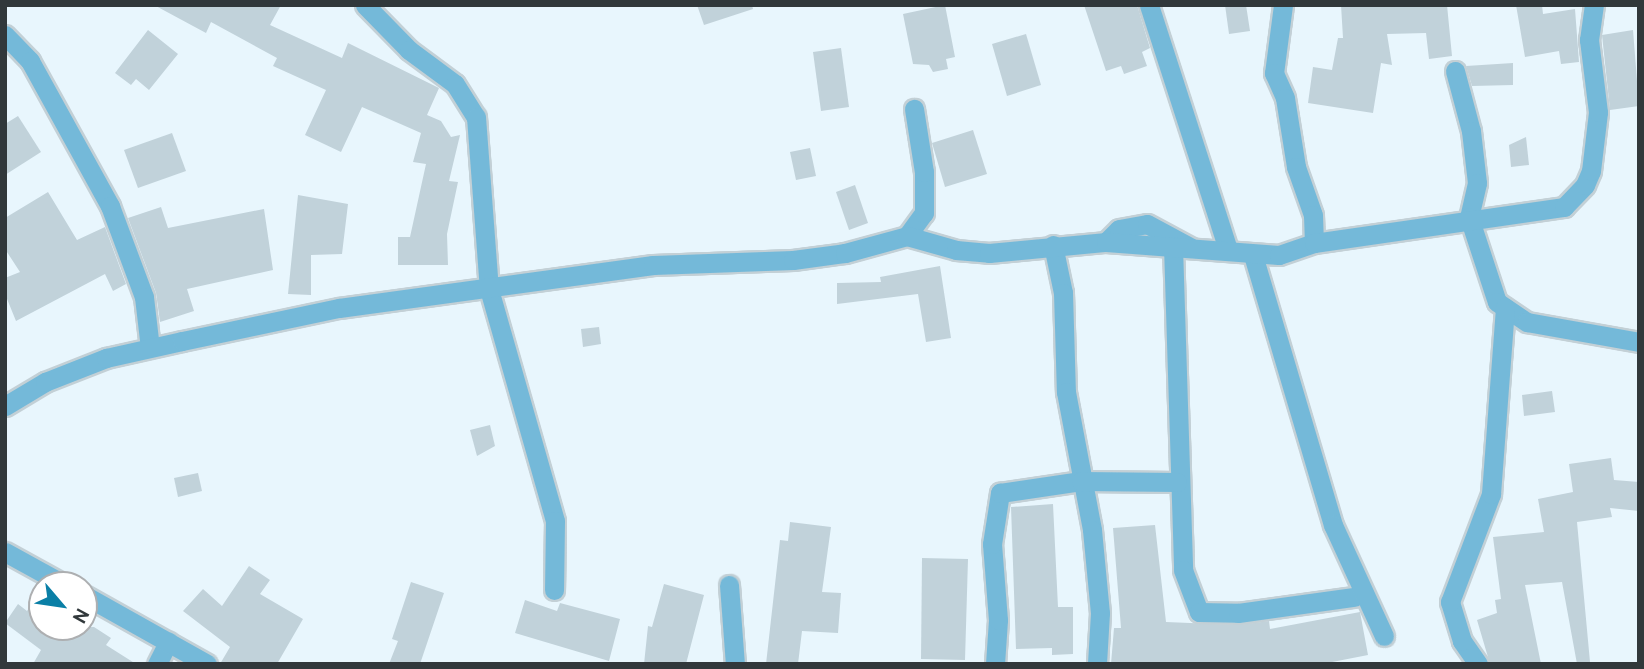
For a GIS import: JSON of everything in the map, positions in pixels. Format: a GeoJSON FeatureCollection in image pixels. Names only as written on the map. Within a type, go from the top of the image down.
{"type":"FeatureCollection","features":[{"type":"Feature","properties":{"kind":"street"},"geometry":{"type":"LineString","coordinates":[[365,5],[409,50],[455,84],[476,117],[489,289],[555,521],[554,590]]}},
{"type":"Feature","properties":{"kind":"street"},"geometry":{"type":"LineString","coordinates":[[1149,5],[1228,250]]}},
{"type":"Feature","properties":{"kind":"street"},"geometry":{"type":"LineString","coordinates":[[1283,5],[1274,73],[1285,98],[1296,167],[1313,215],[1314,243]]}},
{"type":"Feature","properties":{"kind":"street"},"geometry":{"type":"LineString","coordinates":[[5,406],[45,382],[106,358],[150,348],[339,308],[653,265],[806,258],[907,236],[956,250],[989,253],[1020,253],[1053,245],[1105,242],[1182,246],[1279,256],[1314,243],[1469,217],[1564,207],[1585,185],[1598,112],[1589,40],[1594,5]]}},
{"type":"Feature","properties":{"kind":"street"},"geometry":{"type":"LineString","coordinates":[[5,35],[36,71],[110,206],[144,297],[150,348]]}},
{"type":"Feature","properties":{"kind":"street"},"geometry":{"type":"LineString","coordinates":[[1455,71],[1471,131],[1478,183],[1469,217],[1494,294],[1505,308],[1527,322],[1639,342]]}},
{"type":"Feature","properties":{"kind":"street"},"geometry":{"type":"LineString","coordinates":[[907,236],[924,213],[924,172],[914,109]]}},
{"type":"Feature","properties":{"kind":"street"},"geometry":{"type":"LineString","coordinates":[[1053,245],[1063,293],[1066,392],[1092,530],[1100,613],[1097,664]]}},
{"type":"Feature","properties":{"kind":"street"},"geometry":{"type":"LineString","coordinates":[[1182,246],[1177,482],[1183,570],[1199,612],[1238,613],[1354,597]]}},
{"type":"Feature","properties":{"kind":"street"},"geometry":{"type":"LineString","coordinates":[[1253,255],[1333,525],[1384,636]]}},
{"type":"Feature","properties":{"kind":"street"},"geometry":{"type":"LineString","coordinates":[[1478,664],[1462,641],[1450,602],[1491,494],[1505,308]]}},
{"type":"Feature","properties":{"kind":"street"},"geometry":{"type":"LineString","coordinates":[[995,664],[998,620],[992,544],[1000,493],[1081,481],[1177,482]]}},
{"type":"Feature","properties":{"kind":"street"},"geometry":{"type":"LineString","coordinates":[[5,552],[40,571]]}},
{"type":"Feature","properties":{"kind":"street"},"geometry":{"type":"LineString","coordinates":[[729,585],[735,664]]}},
{"type":"Feature","properties":{"kind":"street"},"geometry":{"type":"LineString","coordinates":[[98,603],[207,664]]}},
{"type":"Feature","properties":{"kind":"street"},"geometry":{"type":"LineString","coordinates":[[157,664],[168,642]]}},
{"type":"Feature","properties":{"kind":"building"},"geometry":{"type":"Polygon","coordinates":[[[154,5],[281,5],[270,25],[342,58],[348,43],[439,88],[427,115],[441,121],[451,137],[460,135],[449,181],[458,182],[447,234],[448,265],[398,265],[398,237],[410,237],[426,164],[413,162],[421,133],[362,107],[341,152],[305,135],[326,90],[273,66],[277,58],[211,22],[206,33],[154,5]]]}},
{"type":"Feature","properties":{"kind":"building"},"geometry":{"type":"Polygon","coordinates":[[[697,5],[752,5],[753,9],[704,25],[697,5]]]}},
{"type":"Feature","properties":{"kind":"building"},"geometry":{"type":"Polygon","coordinates":[[[945,5],[955,57],[946,59],[948,69],[933,72],[929,65],[913,64],[903,14],[945,5]]]}},
{"type":"Feature","properties":{"kind":"building"},"geometry":{"type":"Polygon","coordinates":[[[1084,5],[1137,5],[1150,48],[1142,52],[1147,66],[1124,74],[1121,66],[1106,71],[1084,5]]]}},
{"type":"Feature","properties":{"kind":"building"},"geometry":{"type":"Polygon","coordinates":[[[1225,5],[1246,5],[1250,31],[1229,34],[1225,5]]]}},
{"type":"Feature","properties":{"kind":"building"},"geometry":{"type":"Polygon","coordinates":[[[1341,5],[1447,5],[1452,56],[1429,59],[1426,33],[1387,34],[1392,65],[1381,63],[1373,113],[1308,103],[1313,67],[1332,70],[1338,38],[1343,38],[1341,5]]]}},
{"type":"Feature","properties":{"kind":"building"},"geometry":{"type":"Polygon","coordinates":[[[1516,5],[1542,5],[1543,14],[1575,9],[1579,62],[1561,64],[1559,51],[1525,57],[1516,5]]]}},
{"type":"Feature","properties":{"kind":"building"},"geometry":{"type":"Polygon","coordinates":[[[148,30],[178,54],[149,90],[136,79],[131,85],[115,73],[148,30]]]}},
{"type":"Feature","properties":{"kind":"building"},"geometry":{"type":"Polygon","coordinates":[[[1633,30],[1639,106],[1610,110],[1602,35],[1633,30]]]}},
{"type":"Feature","properties":{"kind":"building"},"geometry":{"type":"Polygon","coordinates":[[[1026,34],[1041,85],[1007,96],[992,44],[1026,34]]]}},
{"type":"Feature","properties":{"kind":"building"},"geometry":{"type":"Polygon","coordinates":[[[841,48],[849,107],[821,111],[813,52],[841,48]]]}},
{"type":"Feature","properties":{"kind":"building"},"geometry":{"type":"Polygon","coordinates":[[[1513,63],[1513,85],[1472,86],[1466,66],[1513,63]]]}},
{"type":"Feature","properties":{"kind":"building"},"geometry":{"type":"Polygon","coordinates":[[[18,116],[41,152],[5,175],[5,124],[18,116]]]}},
{"type":"Feature","properties":{"kind":"building"},"geometry":{"type":"Polygon","coordinates":[[[973,130],[987,174],[945,187],[932,143],[973,130]]]}},
{"type":"Feature","properties":{"kind":"building"},"geometry":{"type":"Polygon","coordinates":[[[172,133],[186,171],[138,188],[124,150],[172,133]]]}},
{"type":"Feature","properties":{"kind":"building"},"geometry":{"type":"Polygon","coordinates":[[[1526,137],[1529,165],[1511,167],[1509,145],[1526,137]]]}},
{"type":"Feature","properties":{"kind":"building"},"geometry":{"type":"Polygon","coordinates":[[[810,148],[816,176],[796,180],[790,152],[810,148]]]}},
{"type":"Feature","properties":{"kind":"building"},"geometry":{"type":"Polygon","coordinates":[[[855,185],[868,223],[849,230],[836,192],[855,185]]]}},
{"type":"Feature","properties":{"kind":"building"},"geometry":{"type":"Polygon","coordinates":[[[48,192],[77,240],[105,227],[126,284],[113,291],[105,274],[16,321],[5,294],[5,278],[20,272],[5,249],[5,218],[48,192]]]}},
{"type":"Feature","properties":{"kind":"building"},"geometry":{"type":"Polygon","coordinates":[[[298,195],[348,204],[342,254],[311,255],[311,295],[288,294],[298,195]]]}},
{"type":"Feature","properties":{"kind":"building"},"geometry":{"type":"Polygon","coordinates":[[[161,207],[168,228],[264,209],[273,270],[187,289],[194,311],[160,322],[156,293],[128,218],[161,207]]]}},
{"type":"Feature","properties":{"kind":"building"},"geometry":{"type":"Polygon","coordinates":[[[940,266],[951,338],[926,342],[918,294],[837,304],[837,283],[881,282],[880,277],[940,266]]]}},
{"type":"Feature","properties":{"kind":"building"},"geometry":{"type":"Polygon","coordinates":[[[599,327],[601,344],[583,347],[581,329],[599,327]]]}},
{"type":"Feature","properties":{"kind":"building"},"geometry":{"type":"Polygon","coordinates":[[[1552,391],[1555,412],[1524,416],[1522,395],[1552,391]]]}},
{"type":"Feature","properties":{"kind":"building"},"geometry":{"type":"Polygon","coordinates":[[[490,425],[495,446],[477,456],[470,430],[490,425]]]}},
{"type":"Feature","properties":{"kind":"building"},"geometry":{"type":"Polygon","coordinates":[[[1611,458],[1614,480],[1639,482],[1639,511],[1610,508],[1612,517],[1577,522],[1590,662],[1577,664],[1562,582],[1525,585],[1541,664],[1490,664],[1477,620],[1497,613],[1495,600],[1501,599],[1493,537],[1544,532],[1538,499],[1573,492],[1569,464],[1611,458]]]}},
{"type":"Feature","properties":{"kind":"building"},"geometry":{"type":"Polygon","coordinates":[[[198,473],[202,491],[178,497],[174,478],[198,473]]]}},
{"type":"Feature","properties":{"kind":"building"},"geometry":{"type":"Polygon","coordinates":[[[1053,504],[1058,607],[1073,607],[1073,654],[1052,655],[1052,648],[1016,649],[1011,507],[1053,504]]]}},
{"type":"Feature","properties":{"kind":"building"},"geometry":{"type":"Polygon","coordinates":[[[790,522],[831,527],[822,592],[841,593],[838,633],[802,631],[798,664],[766,664],[780,540],[788,541],[790,522]]]}},
{"type":"Feature","properties":{"kind":"building"},"geometry":{"type":"Polygon","coordinates":[[[1155,525],[1166,622],[1238,625],[1269,621],[1270,629],[1360,612],[1368,655],[1322,664],[1111,664],[1114,628],[1121,628],[1113,528],[1155,525]]]}},
{"type":"Feature","properties":{"kind":"building"},"geometry":{"type":"Polygon","coordinates":[[[922,558],[968,559],[965,660],[921,659],[922,558]]]}},
{"type":"Feature","properties":{"kind":"building"},"geometry":{"type":"Polygon","coordinates":[[[249,566],[270,580],[260,594],[303,619],[277,664],[220,664],[230,647],[183,611],[203,589],[222,606],[249,566]]]}},
{"type":"Feature","properties":{"kind":"building"},"geometry":{"type":"Polygon","coordinates":[[[411,582],[444,593],[420,664],[389,664],[398,641],[392,639],[411,582]]]}},
{"type":"Feature","properties":{"kind":"building"},"geometry":{"type":"Polygon","coordinates":[[[664,584],[704,595],[686,664],[644,664],[648,626],[652,627],[664,584]]]}},
{"type":"Feature","properties":{"kind":"building"},"geometry":{"type":"Polygon","coordinates":[[[525,600],[557,611],[560,603],[620,619],[609,661],[515,633],[525,600]]]}},
{"type":"Feature","properties":{"kind":"building"},"geometry":{"type":"Polygon","coordinates":[[[18,604],[27,611],[28,640],[5,623],[18,604]]]}},
{"type":"Feature","properties":{"kind":"building"},"geometry":{"type":"Polygon","coordinates":[[[98,630],[111,638],[106,645],[136,664],[33,664],[41,650],[29,641],[98,641],[98,630]]]}}]}
